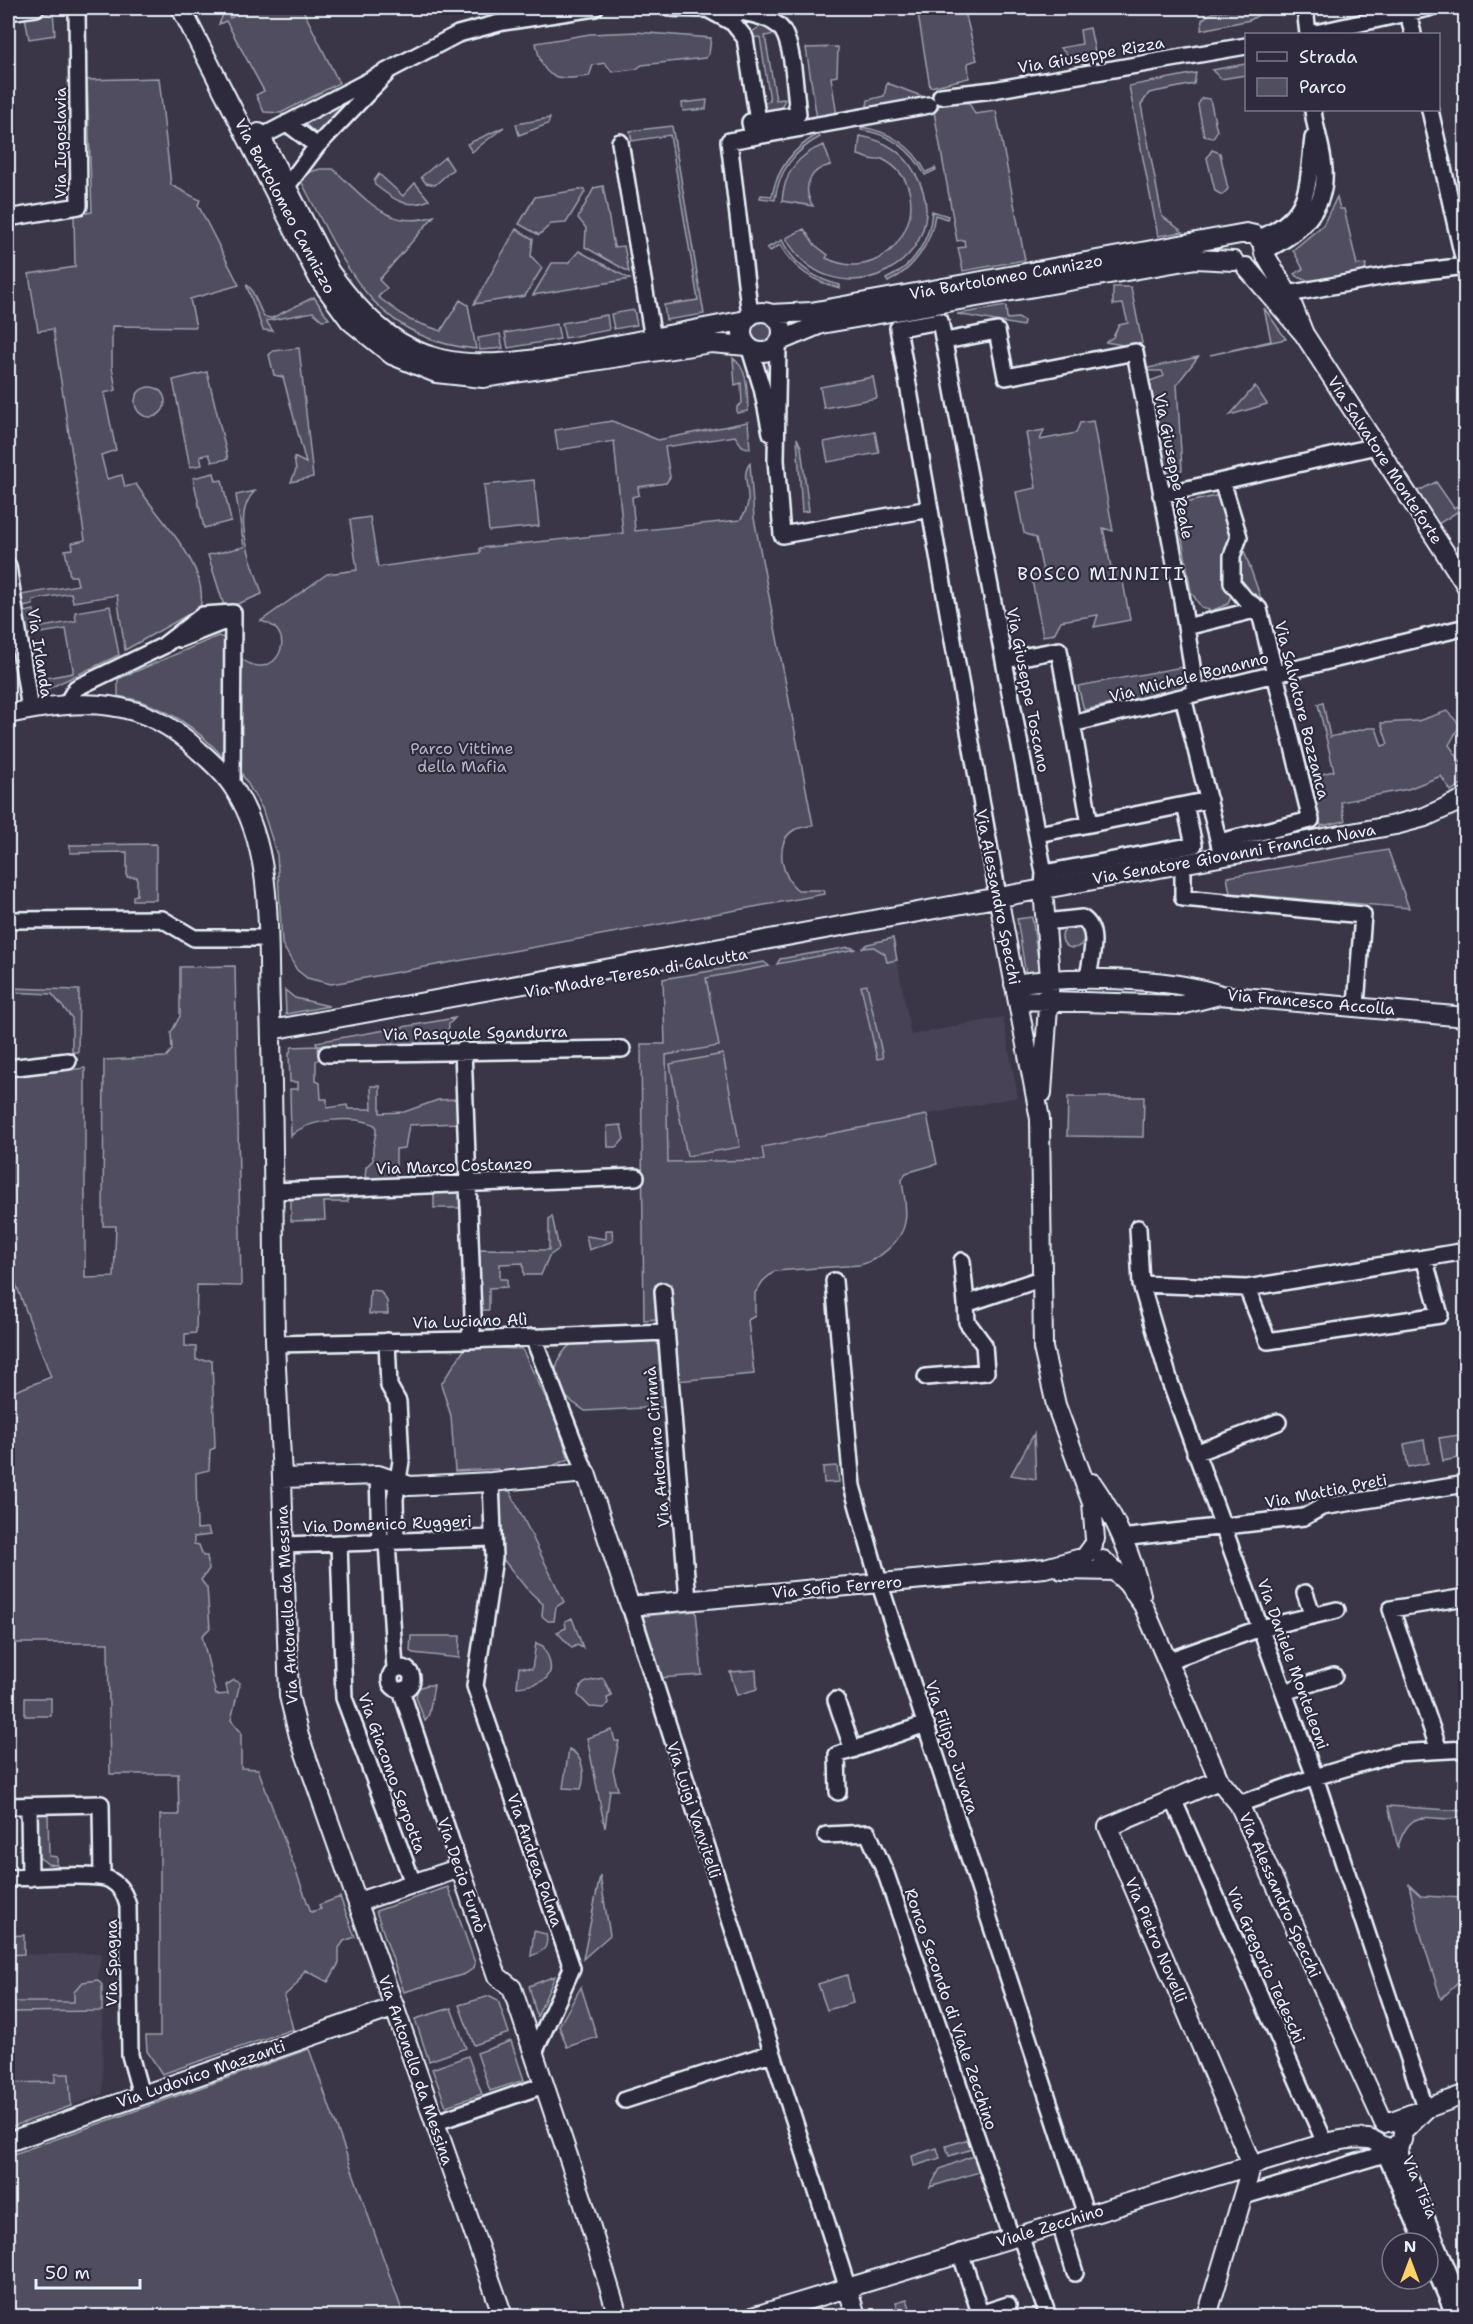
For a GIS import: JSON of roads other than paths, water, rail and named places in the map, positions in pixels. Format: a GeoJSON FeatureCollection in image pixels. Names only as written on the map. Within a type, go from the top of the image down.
{"type":"FeatureCollection","features":[{"type":"Feature","properties":{"kind":"street"},"geometry":{"type":"LineString","coordinates":[[8,12],[36,8]]}},
{"type":"Feature","properties":{"kind":"street","name":"Via Iugoslavia"},"geometry":{"type":"LineString","coordinates":[[8,218],[79,206],[77,8]]}},
{"type":"Feature","properties":{"kind":"street","name":"Via Bartolomeo Cannizzo"},"geometry":{"type":"LineString","coordinates":[[181,8],[319,279],[350,321],[392,355],[436,373],[483,378],[711,343],[748,348]]}},
{"type":"Feature","properties":{"kind":"street","name":"Via Bartolomeo Cannizzo"},"geometry":{"type":"LineString","coordinates":[[195,8],[330,272],[356,308],[379,329],[419,352],[463,364],[489,365],[654,339],[748,318]]}},
{"type":"Feature","properties":{"kind":"street"},"geometry":{"type":"LineString","coordinates":[[261,137],[432,45],[477,28],[595,8]]}},
{"type":"Feature","properties":{"kind":"street"},"geometry":{"type":"LineString","coordinates":[[671,8],[729,9],[775,23],[783,31],[798,114],[750,122],[753,137]]}},
{"type":"Feature","properties":{"kind":"street"},"geometry":{"type":"LineString","coordinates":[[1305,8],[1310,33]]}},
{"type":"Feature","properties":{"kind":"street"},"geometry":{"type":"LineString","coordinates":[[1314,33],[1428,8]]}},
{"type":"Feature","properties":{"kind":"street"},"geometry":{"type":"LineString","coordinates":[[709,9],[733,23],[745,38],[758,121]]}},
{"type":"Feature","properties":{"kind":"street"},"geometry":{"type":"LineString","coordinates":[[1408,12],[1413,33]]}},
{"type":"Feature","properties":{"kind":"street","name":"Via Giuseppe Rizza"},"geometry":{"type":"LineString","coordinates":[[748,318],[729,141],[935,100],[1245,46]]}},
{"type":"Feature","properties":{"kind":"street"},"geometry":{"type":"LineString","coordinates":[[287,186],[317,146],[392,67]]}},
{"type":"Feature","properties":{"kind":"street"},"geometry":{"type":"LineString","coordinates":[[1240,264],[1260,262],[1287,222],[1305,201],[1314,126],[1313,111]]}},
{"type":"Feature","properties":{"kind":"street"},"geometry":{"type":"LineString","coordinates":[[1281,299],[1391,275],[1465,266],[1430,111]]}},
{"type":"Feature","properties":{"kind":"street"},"geometry":{"type":"LineString","coordinates":[[287,123],[317,146]]}},
{"type":"Feature","properties":{"kind":"street"},"geometry":{"type":"LineString","coordinates":[[620,142],[654,339]]}},
{"type":"Feature","properties":{"kind":"street"},"geometry":{"type":"LineString","coordinates":[[1241,234],[1251,234],[1267,251],[1281,299],[1240,264],[1230,252],[1232,243],[1241,234]]}},
{"type":"Feature","properties":{"kind":"street","name":"Via Bartolomeo Cannizzo"},"geometry":{"type":"LineString","coordinates":[[770,314],[811,312],[1241,234]]}},
{"type":"Feature","properties":{"kind":"street","name":"Via Bartolomeo Cannizzo"},"geometry":{"type":"LineString","coordinates":[[779,343],[821,324],[1196,259],[1240,264]]}},
{"type":"Feature","properties":{"kind":"street","name":"Via Salvatore Monteforte"},"geometry":{"type":"LineString","coordinates":[[1281,299],[1466,585]]}},
{"type":"Feature","properties":{"kind":"street"},"geometry":{"type":"LineString","coordinates":[[776,460],[762,388],[742,336],[748,318],[756,313],[770,314],[782,328],[779,343],[776,460],[782,535],[930,508]]}},
{"type":"Feature","properties":{"kind":"street","name":"Via Giuseppe Toscano"},"geometry":{"type":"LineString","coordinates":[[898,328],[940,321],[1037,834],[1044,887]]}},
{"type":"Feature","properties":{"kind":"street","name":"Via Alessandro Specchi"},"geometry":{"type":"LineString","coordinates":[[898,328],[945,607],[1040,1119],[1043,1348],[1050,1385],[1081,1472]]}},
{"type":"Feature","properties":{"kind":"street","name":"Via Giuseppe Reale"},"geometry":{"type":"LineString","coordinates":[[945,341],[997,331],[1006,377],[1135,352],[1186,627],[1190,695],[1209,800],[1221,850]]}},
{"type":"Feature","properties":{"kind":"street"},"geometry":{"type":"LineString","coordinates":[[748,348],[768,352],[779,343]]}},
{"type":"Feature","properties":{"kind":"street"},"geometry":{"type":"LineString","coordinates":[[1161,495],[1376,446]]}},
{"type":"Feature","properties":{"kind":"street","name":"Via Salvatore Bozzanca"},"geometry":{"type":"LineString","coordinates":[[1221,850],[1311,820],[1259,609],[1245,599],[1232,583],[1232,556],[1239,537],[1222,481]]}},
{"type":"Feature","properties":{"kind":"street","name":"Via Irlanda"},"geometry":{"type":"LineString","coordinates":[[8,566],[11,606],[30,710]]}},
{"type":"Feature","properties":{"kind":"street"},"geometry":{"type":"LineString","coordinates":[[1186,627],[1259,609]]}},
{"type":"Feature","properties":{"kind":"street"},"geometry":{"type":"LineString","coordinates":[[67,703],[76,688],[163,645],[203,615],[233,613],[232,785]]}},
{"type":"Feature","properties":{"kind":"street","name":"Via Michele Bonanno"},"geometry":{"type":"LineString","coordinates":[[1072,724],[1466,627]]}},
{"type":"Feature","properties":{"kind":"street"},"geometry":{"type":"LineString","coordinates":[[1005,660],[1059,650],[1090,824]]}},
{"type":"Feature","properties":{"kind":"street","name":"Via Antonello da Messina"},"geometry":{"type":"LineString","coordinates":[[8,714],[67,703],[101,704],[132,710],[162,722],[188,739],[232,785],[252,823],[260,851],[267,938],[271,1034],[275,1344],[289,1696],[299,1736],[504,2316]]}},
{"type":"Feature","properties":{"kind":"street","name":"Via Senatore Giovanni Francica Nava"},"geometry":{"type":"LineString","coordinates":[[999,902],[1044,887],[1221,850],[1395,825],[1425,817],[1466,798]]}},
{"type":"Feature","properties":{"kind":"street"},"geometry":{"type":"LineString","coordinates":[[1037,834],[1209,800]]}},
{"type":"Feature","properties":{"kind":"street"},"geometry":{"type":"LineString","coordinates":[[1040,1119],[1050,978],[1044,887],[1194,845],[1185,805]]}},
{"type":"Feature","properties":{"kind":"street","name":"Via Senatore Giovanni Francica Nava"},"geometry":{"type":"LineString","coordinates":[[1044,887],[1183,874],[1398,835],[1466,810]]}},
{"type":"Feature","properties":{"kind":"street"},"geometry":{"type":"LineString","coordinates":[[1183,874],[1183,898],[1363,915],[1356,1005]]}},
{"type":"Feature","properties":{"kind":"street","name":"Via Madre Teresa di Calcutta"},"geometry":{"type":"LineString","coordinates":[[271,1034],[999,902]]}},
{"type":"Feature","properties":{"kind":"street"},"geometry":{"type":"LineString","coordinates":[[1045,922],[1082,918],[1090,923],[1093,930],[1088,979]]}},
{"type":"Feature","properties":{"kind":"street"},"geometry":{"type":"LineString","coordinates":[[8,920],[162,919],[194,938],[267,938]]}},
{"type":"Feature","properties":{"kind":"street"},"geometry":{"type":"LineString","coordinates":[[1016,992],[1050,978],[1195,987],[1219,994]]}},
{"type":"Feature","properties":{"kind":"street","name":"Via Francesco Accolla"},"geometry":{"type":"LineString","coordinates":[[1016,992],[1049,1000],[1181,1005],[1219,994],[1466,1017]]}},
{"type":"Feature","properties":{"kind":"street","name":"Via Pasquale Sgandurra"},"geometry":{"type":"LineString","coordinates":[[327,1054],[622,1049]]}},
{"type":"Feature","properties":{"kind":"street"},"geometry":{"type":"LineString","coordinates":[[463,1050],[473,1316],[472,1330],[467,1340]]}},
{"type":"Feature","properties":{"kind":"street"},"geometry":{"type":"LineString","coordinates":[[8,1068],[68,1061]]}},
{"type":"Feature","properties":{"kind":"street","name":"Via Marco Costanzo"},"geometry":{"type":"LineString","coordinates":[[273,1191],[636,1177]]}},
{"type":"Feature","properties":{"kind":"street","name":"Via Daniele Monteleoni"},"geometry":{"type":"LineString","coordinates":[[1138,1228],[1142,1284],[1195,1453],[1315,1777],[1425,2110]]}},
{"type":"Feature","properties":{"kind":"street"},"geometry":{"type":"LineString","coordinates":[[1142,1284],[1247,1288],[1466,1251]]}},
{"type":"Feature","properties":{"kind":"street"},"geometry":{"type":"LineString","coordinates":[[1247,1288],[1268,1341],[1440,1315],[1424,1258]]}},
{"type":"Feature","properties":{"kind":"street"},"geometry":{"type":"LineString","coordinates":[[926,1377],[986,1372],[984,1345],[967,1322],[962,1261]]}},
{"type":"Feature","properties":{"kind":"street"},"geometry":{"type":"LineString","coordinates":[[966,1304],[1043,1278]]}},
{"type":"Feature","properties":{"kind":"street","name":"Via Filippo Juvara"},"geometry":{"type":"LineString","coordinates":[[834,1281],[852,1486],[879,1582],[1086,2215]]}},
{"type":"Feature","properties":{"kind":"street","name":"Via Antonino Cirinnà"},"geometry":{"type":"LineString","coordinates":[[663,1291],[688,1600]]}},
{"type":"Feature","properties":{"kind":"street","name":"Via Luciano Alì"},"geometry":{"type":"LineString","coordinates":[[275,1344],[467,1340],[666,1332]]}},
{"type":"Feature","properties":{"kind":"street","name":"Via Luigi Vanvitelli"},"geometry":{"type":"LineString","coordinates":[[533,1337],[586,1473],[847,2286]]}},
{"type":"Feature","properties":{"kind":"street"},"geometry":{"type":"LineString","coordinates":[[387,1341],[389,1386],[398,1402],[401,1461],[388,1542]]}},
{"type":"Feature","properties":{"kind":"street"},"geometry":{"type":"LineString","coordinates":[[1195,1453],[1278,1422]]}},
{"type":"Feature","properties":{"kind":"street"},"geometry":{"type":"LineString","coordinates":[[1081,1472],[1097,1490],[1122,1540],[1138,1578],[1143,1605]]}},
{"type":"Feature","properties":{"kind":"street"},"geometry":{"type":"LineString","coordinates":[[1081,1472],[1079,1497],[1101,1558],[1143,1605]]}},
{"type":"Feature","properties":{"kind":"street"},"geometry":{"type":"LineString","coordinates":[[282,1478],[378,1475],[410,1486],[491,1482],[586,1473]]}},
{"type":"Feature","properties":{"kind":"street"},"geometry":{"type":"LineString","coordinates":[[378,1475],[388,1542]]}},
{"type":"Feature","properties":{"kind":"street","name":"Via Andrea Palma"},"geometry":{"type":"LineString","coordinates":[[491,1482],[494,1558],[475,1686],[572,1968],[534,2053]]}},
{"type":"Feature","properties":{"kind":"street","name":"Via Mattia Preti"},"geometry":{"type":"LineString","coordinates":[[1122,1540],[1304,1517],[1322,1507],[1466,1484]]}},
{"type":"Feature","properties":{"kind":"street","name":"Via Sofio Ferrero"},"geometry":{"type":"LineString","coordinates":[[630,1606],[1045,1568],[1101,1558],[1107,1531],[1122,1540]]}},
{"type":"Feature","properties":{"kind":"street","name":"Via Domenico Ruggeri"},"geometry":{"type":"LineString","coordinates":[[283,1545],[492,1538]]}},
{"type":"Feature","properties":{"kind":"street"},"geometry":{"type":"LineString","coordinates":[[1101,1558],[1120,1555],[1122,1540]]}},
{"type":"Feature","properties":{"kind":"street","name":"Via Decio Furnò"},"geometry":{"type":"LineString","coordinates":[[388,1542],[395,1669],[391,1673],[390,1682],[395,1688],[401,1690],[497,1976],[512,1988],[534,2053]]}},
{"type":"Feature","properties":{"kind":"street","name":"Via Giacomo Serpotta"},"geometry":{"type":"LineString","coordinates":[[339,1543],[344,1698],[410,1877]]}},
{"type":"Feature","properties":{"kind":"street"},"geometry":{"type":"LineString","coordinates":[[1305,1593],[1313,1616]]}},
{"type":"Feature","properties":{"kind":"street"},"geometry":{"type":"LineString","coordinates":[[1439,1750],[1391,1609],[1466,1598]]}},
{"type":"Feature","properties":{"kind":"street","name":"Via Alessandro Specchi"},"geometry":{"type":"LineString","coordinates":[[1143,1605],[1219,1780],[1239,1804],[1388,2137]]}},
{"type":"Feature","properties":{"kind":"street"},"geometry":{"type":"LineString","coordinates":[[1167,1661],[1261,1628],[1337,1610]]}},
{"type":"Feature","properties":{"kind":"street"},"geometry":{"type":"LineString","coordinates":[[1284,1692],[1334,1676]]}},
{"type":"Feature","properties":{"kind":"street"},"geometry":{"type":"LineString","coordinates":[[836,1700],[853,1750]]}},
{"type":"Feature","properties":{"kind":"street"},"geometry":{"type":"LineString","coordinates":[[838,1792],[837,1755],[926,1725]]}},
{"type":"Feature","properties":{"kind":"street"},"geometry":{"type":"LineString","coordinates":[[1239,1804],[1315,1777],[1396,1753],[1466,1749]]}},
{"type":"Feature","properties":{"kind":"street","name":"Via Pietro Novelli"},"geometry":{"type":"LineString","coordinates":[[1219,1780],[1108,1827],[1252,2165]]}},
{"type":"Feature","properties":{"kind":"street","name":"Via Gregorio Tedeschi"},"geometry":{"type":"LineString","coordinates":[[1173,1799],[1326,2145]]}},
{"type":"Feature","properties":{"kind":"street"},"geometry":{"type":"LineString","coordinates":[[8,1806],[101,1804],[102,1877],[8,1878]]}},
{"type":"Feature","properties":{"kind":"street"},"geometry":{"type":"LineString","coordinates":[[29,1806],[30,1878]]}},
{"type":"Feature","properties":{"kind":"street","name":"Ronco Secondo di Viale Zecchino"},"geometry":{"type":"LineString","coordinates":[[826,1835],[868,1833],[890,1885],[1015,2236]]}},
{"type":"Feature","properties":{"kind":"street"},"geometry":{"type":"LineString","coordinates":[[358,1902],[410,1877],[460,1868]]}},
{"type":"Feature","properties":{"kind":"street","name":"Via Spagna"},"geometry":{"type":"LineString","coordinates":[[102,1877],[118,1886],[128,1906],[130,2055],[141,2095]]}},
{"type":"Feature","properties":{"kind":"street","name":"Via Ludovico Mazzanti"},"geometry":{"type":"LineString","coordinates":[[8,2142],[394,2007]]}},
{"type":"Feature","properties":{"kind":"street"},"geometry":{"type":"LineString","coordinates":[[534,2053],[618,2316]]}},
{"type":"Feature","properties":{"kind":"street"},"geometry":{"type":"LineString","coordinates":[[625,2100],[771,2053]]}},
{"type":"Feature","properties":{"kind":"street"},"geometry":{"type":"LineString","coordinates":[[434,2123],[544,2085]]}},
{"type":"Feature","properties":{"kind":"street"},"geometry":{"type":"LineString","coordinates":[[1244,2196],[1388,2137],[1425,2110],[1466,2094]]}},
{"type":"Feature","properties":{"kind":"street","name":"Viale Zecchino"},"geometry":{"type":"LineString","coordinates":[[755,2316],[960,2252],[1346,2139],[1369,2126],[1388,2137]]}},
{"type":"Feature","properties":{"kind":"street","name":"Via Tisia"},"geometry":{"type":"LineString","coordinates":[[1388,2137],[1420,2231]]}},
{"type":"Feature","properties":{"kind":"street","name":"Via Tisia"},"geometry":{"type":"LineString","coordinates":[[1388,2137],[1400,2152],[1466,2314]]}},
{"type":"Feature","properties":{"kind":"street"},"geometry":{"type":"LineString","coordinates":[[1207,2316],[1252,2165]]}},
{"type":"Feature","properties":{"kind":"street"},"geometry":{"type":"LineString","coordinates":[[1221,2174],[1244,2196]]}},
{"type":"Feature","properties":{"kind":"street"},"geometry":{"type":"LineString","coordinates":[[1060,2223],[1075,2273]]}},
{"type":"Feature","properties":{"kind":"street"},"geometry":{"type":"LineString","coordinates":[[1015,2236],[1048,2316]]}},
{"type":"Feature","properties":{"kind":"street"},"geometry":{"type":"LineString","coordinates":[[960,2252],[980,2315],[1008,2305]]}},
{"type":"Feature","properties":{"kind":"street"},"geometry":{"type":"LineString","coordinates":[[1440,2281],[1455,2316]]}},
{"type":"Feature","properties":{"kind":"street"},"geometry":{"type":"LineString","coordinates":[[847,2286],[856,2316]]}},
{"type":"Feature","properties":{"kind":"district","name":"BOSCO MINNITI"},"geometry":{"type":"Point","coordinates":[1101,574]}},
{"type":"Feature","properties":{"kind":"park label","name":"Parco Vittime della Mafia"},"geometry":{"type":"Point","coordinates":[462,757]}}]}
